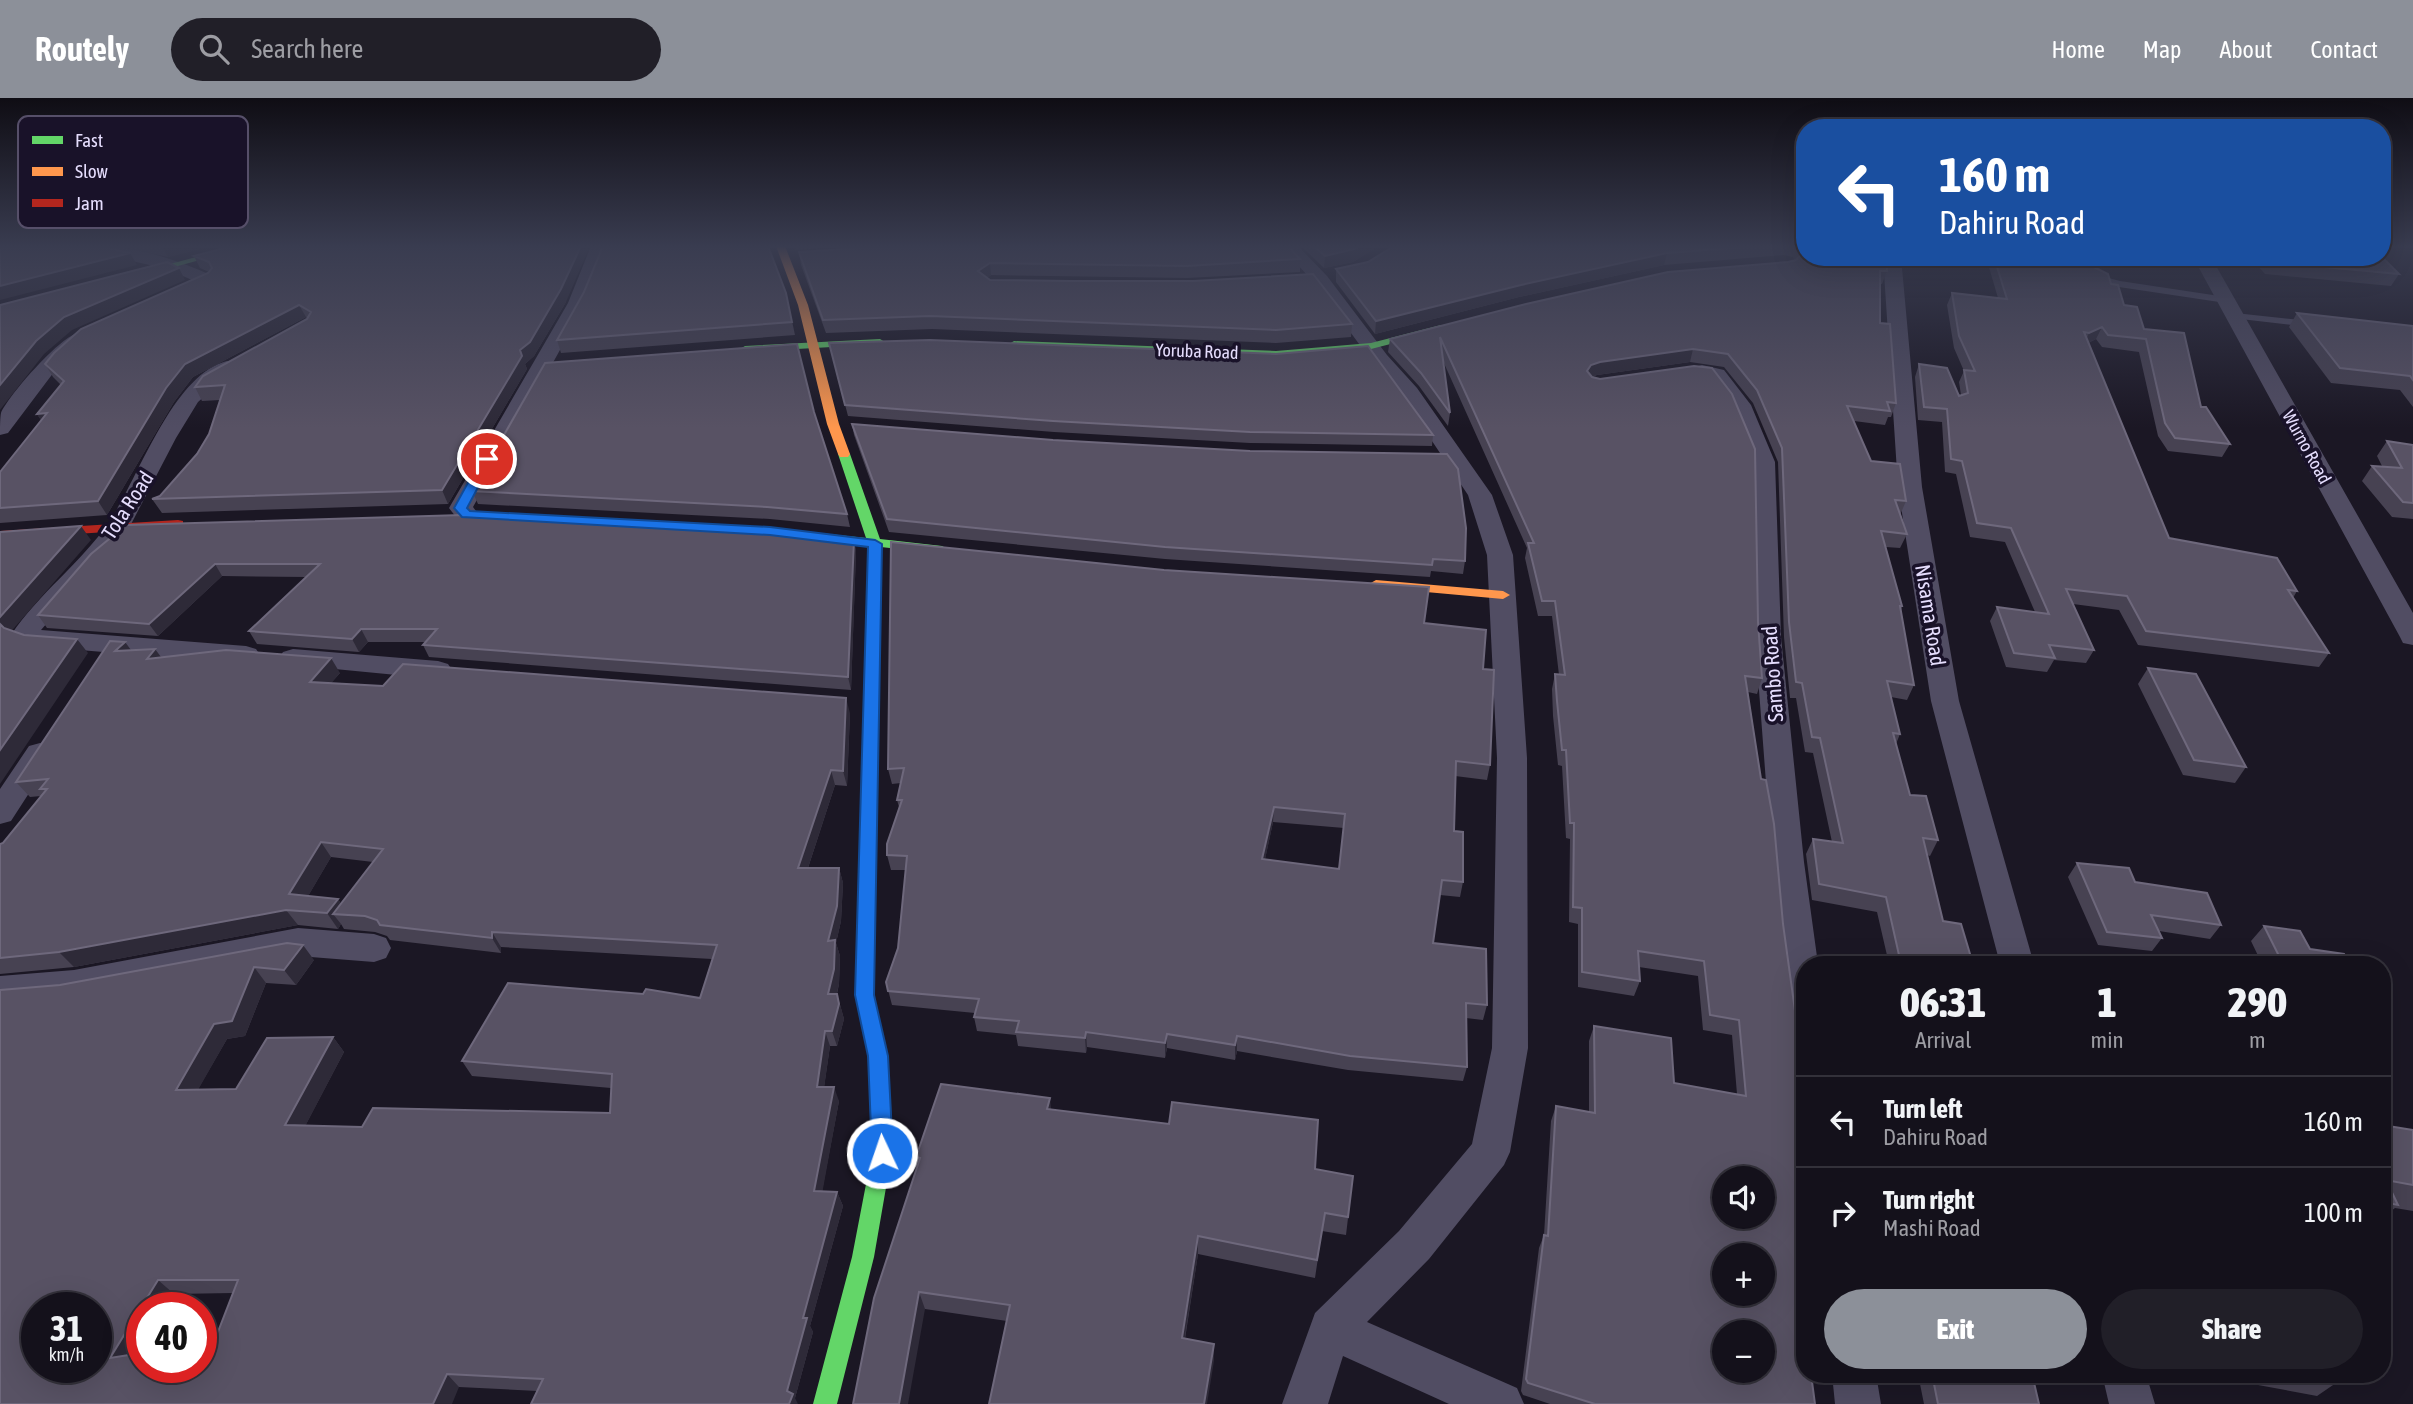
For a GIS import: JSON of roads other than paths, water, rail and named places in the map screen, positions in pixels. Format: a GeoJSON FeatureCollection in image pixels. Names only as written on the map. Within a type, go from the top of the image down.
{"type":"FeatureCollection","features":[{"type":"Feature","properties":{"kind":"street"},"geometry":{"type":"LineString","coordinates":[[468,515],[461,508],[575,307]]}},
{"type":"Feature","properties":{"kind":"street"},"geometry":{"type":"LineString","coordinates":[[803,307],[833,424],[875,544],[864,995],[878,1056],[882,1153],[863,1257],[825,1404]]}},
{"type":"Feature","properties":{"kind":"street"},"geometry":{"type":"LineString","coordinates":[[1305,1404],[1330,1328],[1414,1245],[1490,1152],[1510,1048],[1513,758],[1500,555],[1480,495],[1441,456],[1410,392],[1340,307]]}},
{"type":"Feature","properties":{"kind":"street","name":"Nisama Road"},"geometry":{"type":"LineString","coordinates":[[1896,307],[1910,487],[1945,701],[2015,956]]}},
{"type":"Feature","properties":{"kind":"street","name":"Wurno Road"},"geometry":{"type":"LineString","coordinates":[[2230,308],[2403,606],[2413,637]]}},
{"type":"Feature","properties":{"kind":"street","name":"Yoruba Road"},"geometry":{"type":"LineString","coordinates":[[1000,343],[1276,354],[1371,346],[1458,323]]}},
{"type":"Feature","properties":{"kind":"street"},"geometry":{"type":"LineString","coordinates":[[0,428],[59,355],[81,336],[93,330]]}},
{"type":"Feature","properties":{"kind":"street"},"geometry":{"type":"LineString","coordinates":[[731,351],[813,344],[892,342]]}},
{"type":"Feature","properties":{"kind":"street","name":"Tola Road"},"geometry":{"type":"LineString","coordinates":[[246,357],[202,383],[187,402],[119,526],[24,635],[104,656],[457,671]]}},
{"type":"Feature","properties":{"kind":"street"},"geometry":{"type":"LineString","coordinates":[[540,365],[568,363]]}},
{"type":"Feature","properties":{"kind":"street","name":"Sambo Road"},"geometry":{"type":"LineString","coordinates":[[1677,373],[1717,374],[1740,405],[1764,462],[1768,637],[1788,862],[1799,956]]}},
{"type":"Feature","properties":{"kind":"street"},"geometry":{"type":"LineString","coordinates":[[833,424],[861,426]]}},
{"type":"Feature","properties":{"kind":"street"},"geometry":{"type":"LineString","coordinates":[[0,535],[188,523]]}},
{"type":"Feature","properties":{"kind":"street"},"geometry":{"type":"LineString","coordinates":[[783,533],[958,552]]}},
{"type":"Feature","properties":{"kind":"street"},"geometry":{"type":"LineString","coordinates":[[1359,583],[1503,595]]}},
{"type":"Feature","properties":{"kind":"street"},"geometry":{"type":"LineString","coordinates":[[844,701],[872,703]]}},
{"type":"Feature","properties":{"kind":"street"},"geometry":{"type":"LineString","coordinates":[[0,813],[52,734]]}},
{"type":"Feature","properties":{"kind":"street"},"geometry":{"type":"LineString","coordinates":[[0,990],[74,984],[298,942],[374,948]]}},
{"type":"Feature","properties":{"kind":"street"},"geometry":{"type":"LineString","coordinates":[[1330,1328],[1501,1404]]}},
{"type":"Feature","properties":{"kind":"street"},"geometry":{"type":"LineString","coordinates":[[1855,1383],[1858,1404]]}},
{"type":"Feature","properties":{"kind":"street"},"geometry":{"type":"LineString","coordinates":[[2126,1383],[2132,1404]]}},
{"type":"Feature","properties":{"kind":"lane"},"geometry":{"type":"LineString","coordinates":[[2225,307],[2326,325]]}}]}
